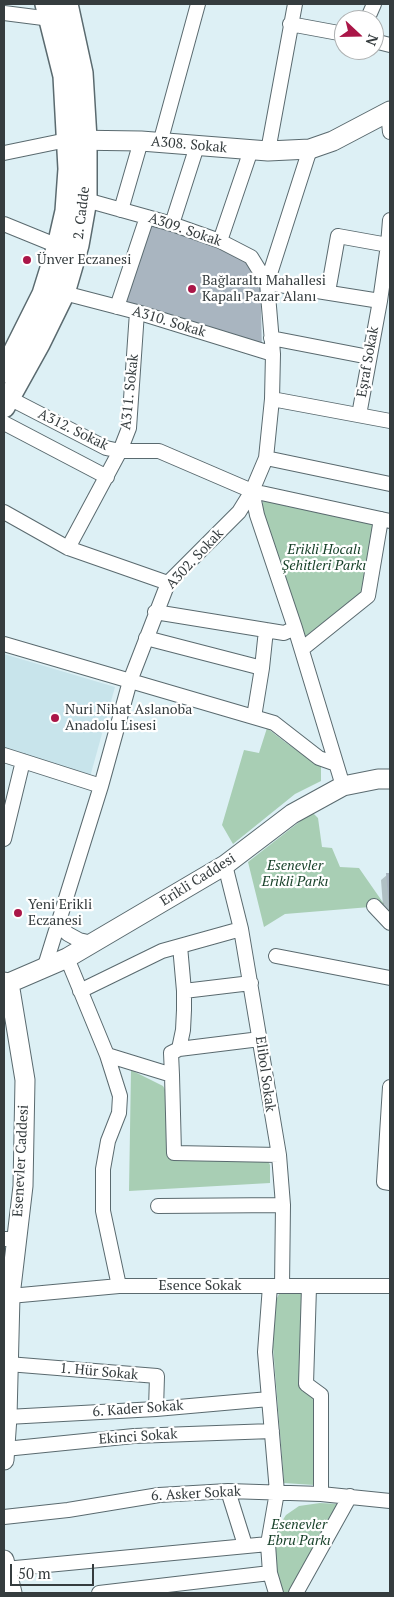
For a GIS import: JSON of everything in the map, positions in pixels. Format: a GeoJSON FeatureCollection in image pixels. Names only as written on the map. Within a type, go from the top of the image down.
{"type":"FeatureCollection","features":[{"type":"Feature","properties":{"kind":"main road","name":"2. Cadde"},"geometry":{"type":"LineString","coordinates":[[4,372],[43,294],[58,246],[66,211],[69,170],[76,140],[82,73],[67,4]]}},
{"type":"Feature","properties":{"kind":"main road","name":"2. Cadde"},"geometry":{"type":"LineString","coordinates":[[6,402],[40,344],[64,293],[78,245],[86,200],[64,76],[48,11]]}},
{"type":"Feature","properties":{"kind":"main road","name":"A308. Sokak"},"geometry":{"type":"LineString","coordinates":[[76,140],[150,142],[260,151],[310,149],[333,141],[389,112]]}},
{"type":"Feature","properties":{"kind":"main road","name":"Erikli Caddesi"},"geometry":{"type":"LineString","coordinates":[[6,982],[44,969],[67,958],[225,865],[292,814],[343,786],[378,779],[390,779]]}},
{"type":"Feature","properties":{"kind":"main road","name":"Esenevler Caddesi"},"geometry":{"type":"LineString","coordinates":[[4,1455],[7,1416],[8,1364],[6,1324],[10,1239],[23,1186],[25,1080],[6,982]]}},
{"type":"Feature","properties":{"kind":"main road"},"geometry":{"type":"LineString","coordinates":[[4,1564],[12,1593]]}},
{"type":"Feature","properties":{"kind":"street"},"geometry":{"type":"LineString","coordinates":[[120,210],[150,142],[198,4]]}},
{"type":"Feature","properties":{"kind":"street"},"geometry":{"type":"LineString","coordinates":[[220,241],[260,151],[295,4]]}},
{"type":"Feature","properties":{"kind":"street"},"geometry":{"type":"LineString","coordinates":[[4,13],[48,11]]}},
{"type":"Feature","properties":{"kind":"street"},"geometry":{"type":"LineString","coordinates":[[290,24],[334,32]]}},
{"type":"Feature","properties":{"kind":"street"},"geometry":{"type":"LineString","coordinates":[[389,112],[390,132]]}},
{"type":"Feature","properties":{"kind":"street"},"geometry":{"type":"LineString","coordinates":[[4,153],[76,140]]}},
{"type":"Feature","properties":{"kind":"street"},"geometry":{"type":"LineString","coordinates":[[172,224],[196,146]]}},
{"type":"Feature","properties":{"kind":"street","name":"A302. Sokak"},"geometry":{"type":"LineString","coordinates":[[44,969],[101,786],[130,681],[155,612],[168,583],[240,512],[252,491],[266,458],[272,399],[272,354],[267,283],[310,149]]}},
{"type":"Feature","properties":{"kind":"street","name":"A309. Sokak"},"geometry":{"type":"LineString","coordinates":[[86,200],[172,224],[220,241],[251,257],[267,283]]}},
{"type":"Feature","properties":{"kind":"street"},"geometry":{"type":"LineString","coordinates":[[117,307],[147,217]]}},
{"type":"Feature","properties":{"kind":"street","name":"Eşraf Sokak"},"geometry":{"type":"LineString","coordinates":[[359,415],[389,245],[390,220]]}},
{"type":"Feature","properties":{"kind":"street"},"geometry":{"type":"LineString","coordinates":[[4,224],[58,246]]}},
{"type":"Feature","properties":{"kind":"street"},"geometry":{"type":"LineString","coordinates":[[328,292],[338,236],[389,245]]}},
{"type":"Feature","properties":{"kind":"street"},"geometry":{"type":"LineString","coordinates":[[267,283],[380,301]]}},
{"type":"Feature","properties":{"kind":"street","name":"A310. Sokak"},"geometry":{"type":"LineString","coordinates":[[64,293],[137,312],[272,354]]}},
{"type":"Feature","properties":{"kind":"street","name":"A311. Sokak"},"geometry":{"type":"LineString","coordinates":[[68,548],[120,452],[129,428],[137,312]]}},
{"type":"Feature","properties":{"kind":"street"},"geometry":{"type":"LineString","coordinates":[[271,338],[369,357]]}},
{"type":"Feature","properties":{"kind":"street"},"geometry":{"type":"LineString","coordinates":[[272,399],[390,421]]}},
{"type":"Feature","properties":{"kind":"street","name":"A312. Sokak"},"geometry":{"type":"LineString","coordinates":[[6,402],[106,448],[120,452],[158,451],[252,491],[386,520]]}},
{"type":"Feature","properties":{"kind":"street"},"geometry":{"type":"LineString","coordinates":[[4,423],[106,477]]}},
{"type":"Feature","properties":{"kind":"street"},"geometry":{"type":"LineString","coordinates":[[266,458],[390,484]]}},
{"type":"Feature","properties":{"kind":"street"},"geometry":{"type":"LineString","coordinates":[[252,491],[257,516],[302,649],[343,786]]}},
{"type":"Feature","properties":{"kind":"street"},"geometry":{"type":"LineString","coordinates":[[4,512],[68,548],[168,583]]}},
{"type":"Feature","properties":{"kind":"street"},"geometry":{"type":"LineString","coordinates":[[302,649],[368,596],[386,520]]}},
{"type":"Feature","properties":{"kind":"street"},"geometry":{"type":"LineString","coordinates":[[155,612],[284,633],[295,628]]}},
{"type":"Feature","properties":{"kind":"street"},"geometry":{"type":"LineString","coordinates":[[254,717],[266,630]]}},
{"type":"Feature","properties":{"kind":"street"},"geometry":{"type":"LineString","coordinates":[[146,638],[262,668]]}},
{"type":"Feature","properties":{"kind":"street"},"geometry":{"type":"LineString","coordinates":[[4,644],[274,723],[319,758],[336,764]]}},
{"type":"Feature","properties":{"kind":"street"},"geometry":{"type":"LineString","coordinates":[[4,755],[101,786]]}},
{"type":"Feature","properties":{"kind":"street"},"geometry":{"type":"LineString","coordinates":[[4,838],[23,762]]}},
{"type":"Feature","properties":{"kind":"street","name":"Elibol Sokak"},"geometry":{"type":"LineString","coordinates":[[225,865],[241,929],[251,982],[279,1155],[283,1205],[276,1286],[265,1352],[277,1492],[268,1544],[270,1573],[276,1593]]}},
{"type":"Feature","properties":{"kind":"street"},"geometry":{"type":"LineString","coordinates":[[374,906],[390,923]]}},
{"type":"Feature","properties":{"kind":"street"},"geometry":{"type":"LineString","coordinates":[[58,925],[68,934],[79,940],[92,943]]}},
{"type":"Feature","properties":{"kind":"street"},"geometry":{"type":"LineString","coordinates":[[80,991],[162,951],[241,929]]}},
{"type":"Feature","properties":{"kind":"street"},"geometry":{"type":"LineString","coordinates":[[179,1050],[183,1030],[184,991],[180,946]]}},
{"type":"Feature","properties":{"kind":"street"},"geometry":{"type":"LineString","coordinates":[[276,956],[390,978]]}},
{"type":"Feature","properties":{"kind":"street"},"geometry":{"type":"LineString","coordinates":[[67,958],[107,1055],[120,1096],[119,1113],[108,1141],[103,1169],[104,1211],[119,1286]]}},
{"type":"Feature","properties":{"kind":"street"},"geometry":{"type":"LineString","coordinates":[[184,991],[251,982]]}},
{"type":"Feature","properties":{"kind":"street"},"geometry":{"type":"LineString","coordinates":[[260,1039],[171,1052],[174,1153],[279,1155]]}},
{"type":"Feature","properties":{"kind":"street"},"geometry":{"type":"LineString","coordinates":[[107,1055],[172,1074]]}},
{"type":"Feature","properties":{"kind":"street"},"geometry":{"type":"LineString","coordinates":[[390,1087],[384,1182],[390,1183]]}},
{"type":"Feature","properties":{"kind":"street"},"geometry":{"type":"LineString","coordinates":[[158,1206],[283,1205]]}},
{"type":"Feature","properties":{"kind":"street","name":"Esence Sokak"},"geometry":{"type":"LineString","coordinates":[[7,1295],[119,1286],[390,1286]]}},
{"type":"Feature","properties":{"kind":"street"},"geometry":{"type":"LineString","coordinates":[[309,1287],[306,1384],[321,1395],[321,1494]]}},
{"type":"Feature","properties":{"kind":"street","name":"1. Hür Sokak"},"geometry":{"type":"LineString","coordinates":[[8,1364],[158,1376],[156,1408]]}},
{"type":"Feature","properties":{"kind":"street","name":"6. Kader Sokak"},"geometry":{"type":"LineString","coordinates":[[7,1416],[156,1408],[270,1399]]}},
{"type":"Feature","properties":{"kind":"street","name":"Ekinci Sokak"},"geometry":{"type":"LineString","coordinates":[[4,1455],[134,1436],[272,1431]]}},
{"type":"Feature","properties":{"kind":"street"},"geometry":{"type":"LineString","coordinates":[[228,1491],[246,1545]]}},
{"type":"Feature","properties":{"kind":"street","name":"6. Asker Sokak"},"geometry":{"type":"LineString","coordinates":[[4,1517],[68,1510],[159,1495],[228,1491],[321,1494],[390,1501]]}},
{"type":"Feature","properties":{"kind":"street"},"geometry":{"type":"LineString","coordinates":[[296,1593],[350,1496]]}},
{"type":"Feature","properties":{"kind":"street"},"geometry":{"type":"LineString","coordinates":[[4,1564],[268,1544]]}},
{"type":"Feature","properties":{"kind":"street"},"geometry":{"type":"LineString","coordinates":[[99,1593],[270,1573]]}},
{"type":"Feature","properties":{"kind":"shaded area","name":"Nuri Nihat Aslanoba Anadolu Lisesi"},"geometry":{"type":"Polygon","coordinates":[[[4,654],[115,687],[90,777],[4,749],[4,654]]]}},
{"type":"Feature","properties":{"kind":"green space","name":"Erikli Hocalı Şehitleri Parkı"},"geometry":{"type":"Polygon","coordinates":[[[264,500],[373,524],[364,591],[303,638],[261,506],[264,500]]]}},
{"type":"Feature","properties":{"kind":"green space"},"geometry":{"type":"Polygon","coordinates":[[[267,728],[321,767],[321,781],[295,794],[233,844],[222,825],[244,750],[259,753],[267,728]]]}},
{"type":"Feature","properties":{"kind":"green space","name":"Esenevler Erikli Parkı"},"geometry":{"type":"Polygon","coordinates":[[[312,812],[318,818],[322,847],[332,848],[340,867],[359,868],[384,904],[370,907],[285,914],[264,927],[248,862],[312,812]]]}},
{"type":"Feature","properties":{"kind":"green space"},"geometry":{"type":"Polygon","coordinates":[[[131,1070],[163,1086],[167,1093],[171,1159],[268,1161],[270,1165],[270,1183],[129,1191],[131,1070]]]}},
{"type":"Feature","properties":{"kind":"green space"},"geometry":{"type":"Polygon","coordinates":[[[280,1292],[305,1292],[302,1391],[316,1395],[314,1485],[284,1483],[273,1347],[275,1302],[280,1292]]]}},
{"type":"Feature","properties":{"kind":"green space","name":"Esenevler Ebru Parkı"},"geometry":{"type":"Polygon","coordinates":[[[320,1503],[340,1504],[289,1593],[280,1593],[273,1545],[277,1529],[286,1515],[299,1506],[320,1503]]]}},
{"type":"Feature","properties":{"kind":"building","name":"Bağlaraltı Mahallesi Kapalı Pazar Alanı"},"geometry":{"type":"Polygon","coordinates":[[[147,217],[220,241],[260,271],[262,351],[117,307],[147,217]]]}},
{"type":"Feature","properties":{"kind":"building"},"geometry":{"type":"Polygon","coordinates":[[[386,873],[390,873],[390,909],[389,909],[386,873]]]}},
{"type":"Feature","properties":{"kind":"place","name":"Ünver Eczanesi"},"geometry":{"type":"Point","coordinates":[27,260]}},
{"type":"Feature","properties":{"kind":"place","name":"Bağlaraltı Mahallesi Kapalı Pazar Alanı"},"geometry":{"type":"Point","coordinates":[192,289]}},
{"type":"Feature","properties":{"kind":"place","name":"Nuri Nihat Aslanoba Anadolu Lisesi"},"geometry":{"type":"Point","coordinates":[55,718]}},
{"type":"Feature","properties":{"kind":"place","name":"Yeni Erikli Eczanesi"},"geometry":{"type":"Point","coordinates":[18,913]}}]}
